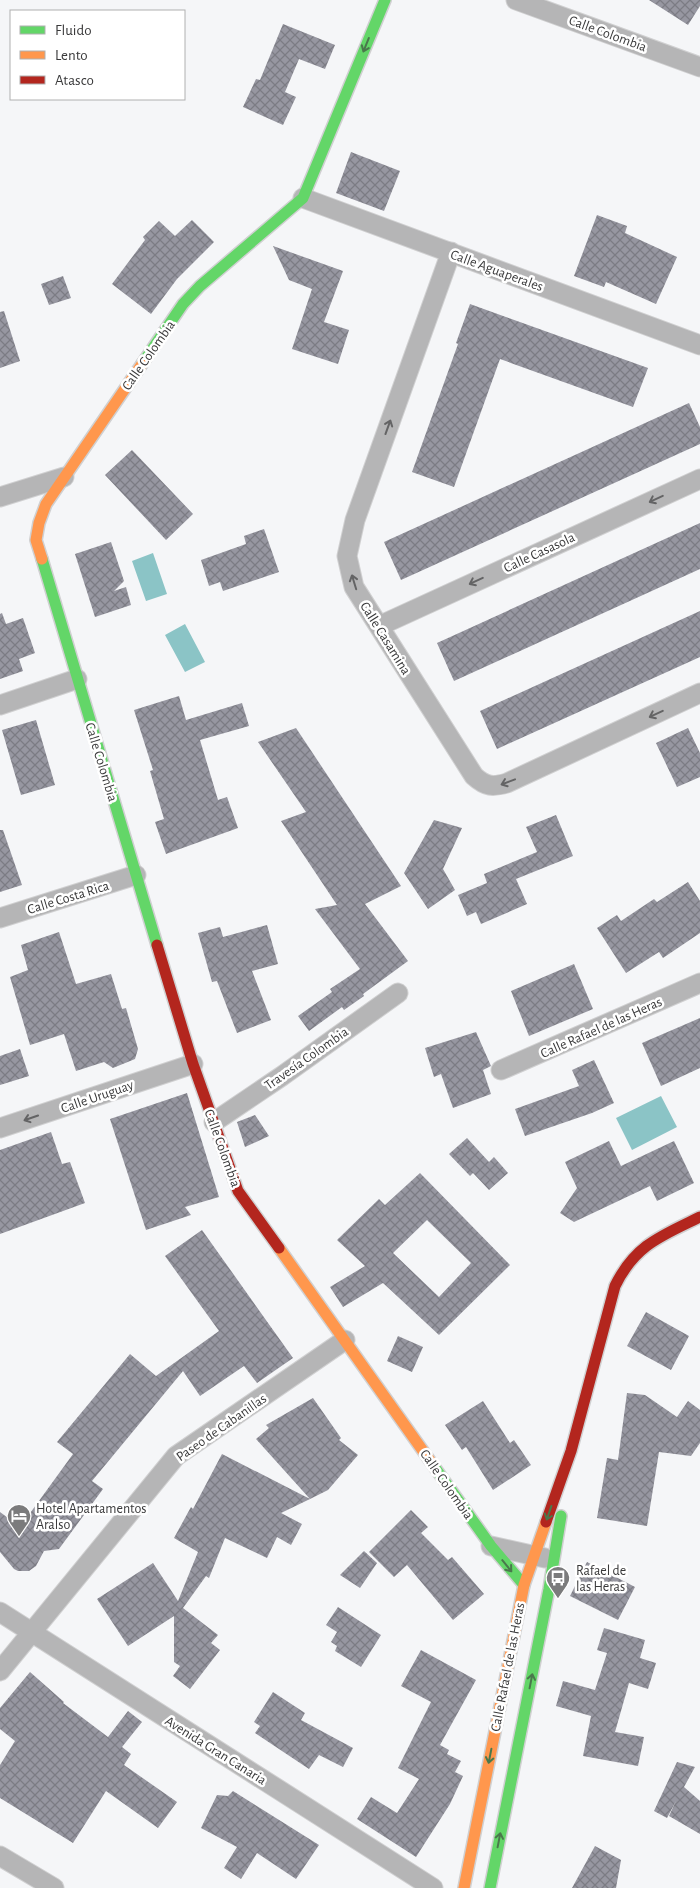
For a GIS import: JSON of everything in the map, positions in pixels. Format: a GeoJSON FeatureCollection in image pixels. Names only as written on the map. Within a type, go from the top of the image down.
{"type":"FeatureCollection","features":[{"type":"Feature","properties":{"kind":"street","name":"Calle Colombia"},"geometry":{"type":"LineString","coordinates":[[384,0],[303,198],[200,286],[183,304],[46,504],[39,523],[36,540],[194,1064],[238,1191],[491,1546],[524,1585]]}},
{"type":"Feature","properties":{"kind":"street","name":"Calle Colombia"},"geometry":{"type":"LineString","coordinates":[[516,0],[700,67]]}},
{"type":"Feature","properties":{"kind":"street","name":"Calle Aguaperales"},"geometry":{"type":"LineString","coordinates":[[303,198],[451,252],[697,348]]}},
{"type":"Feature","properties":{"kind":"street","name":"Calle Casamina"},"geometry":{"type":"LineString","coordinates":[[451,252],[354,520],[347,556],[354,587],[474,776],[487,786],[494,787],[508,783],[700,693]]}},
{"type":"Feature","properties":{"kind":"street"},"geometry":{"type":"LineString","coordinates":[[0,497],[64,477]]}},
{"type":"Feature","properties":{"kind":"street","name":"Calle Casasola"},"geometry":{"type":"LineString","coordinates":[[379,626],[700,478]]}},
{"type":"Feature","properties":{"kind":"street"},"geometry":{"type":"LineString","coordinates":[[0,705],[77,679]]}},
{"type":"Feature","properties":{"kind":"street","name":"Calle Costa Rica"},"geometry":{"type":"LineString","coordinates":[[0,918],[136,875]]}},
{"type":"Feature","properties":{"kind":"street","name":"Calle Rafael de las Heras"},"geometry":{"type":"LineString","coordinates":[[501,1070],[700,983]]}},
{"type":"Feature","properties":{"kind":"street","name":"Travesía Colombia"},"geometry":{"type":"LineString","coordinates":[[214,1122],[282,1076],[398,992]]}},
{"type":"Feature","properties":{"kind":"street","name":"Calle Uruguay"},"geometry":{"type":"LineString","coordinates":[[0,1128],[194,1064]]}},
{"type":"Feature","properties":{"kind":"street","name":"Calle Rafael de las Heras"},"geometry":{"type":"LineString","coordinates":[[490,1888],[553,1561],[571,1451],[615,1286],[622,1270],[634,1255],[653,1240],[700,1217]]}},
{"type":"Feature","properties":{"kind":"street","name":"Paseo de Cabanillas"},"geometry":{"type":"LineString","coordinates":[[0,1671],[176,1456],[345,1340]]}},
{"type":"Feature","properties":{"kind":"street","name":"Calle Rafael de las Heras"},"geometry":{"type":"LineString","coordinates":[[464,1888],[524,1585],[571,1451]]}},
{"type":"Feature","properties":{"kind":"street"},"geometry":{"type":"LineString","coordinates":[[491,1546],[553,1561]]}},
{"type":"Feature","properties":{"kind":"street","name":"Avenida Gran Canaria"},"geometry":{"type":"LineString","coordinates":[[0,1612],[433,1888]]}},
{"type":"Feature","properties":{"kind":"street"},"geometry":{"type":"LineString","coordinates":[[0,1856],[54,1888]]}},
{"type":"Feature","properties":{"kind":"water"},"geometry":{"type":"Polygon","coordinates":[[[153,553],[167,594],[146,601],[132,561],[153,553]]]}},
{"type":"Feature","properties":{"kind":"water"},"geometry":{"type":"Polygon","coordinates":[[[185,624],[205,662],[185,672],[165,635],[185,624]]]}},
{"type":"Feature","properties":{"kind":"water"},"geometry":{"type":"Polygon","coordinates":[[[661,1096],[677,1127],[632,1150],[616,1118],[661,1096]]]}},
{"type":"Feature","properties":{"kind":"building"},"geometry":{"type":"Polygon","coordinates":[[[649,0],[700,0],[700,6],[688,25],[649,0]]]}},
{"type":"Feature","properties":{"kind":"building"},"geometry":{"type":"Polygon","coordinates":[[[283,24],[335,45],[325,69],[299,59],[285,92],[296,97],[283,125],[243,107],[256,79],[260,80],[283,24]]]}},
{"type":"Feature","properties":{"kind":"building"},"geometry":{"type":"Polygon","coordinates":[[[351,152],[400,171],[384,211],[336,193],[351,152]]]}},
{"type":"Feature","properties":{"kind":"building"},"geometry":{"type":"Polygon","coordinates":[[[597,215],[627,226],[625,233],[677,257],[656,304],[606,282],[604,287],[574,276],[597,215]]]}},
{"type":"Feature","properties":{"kind":"building"},"geometry":{"type":"Polygon","coordinates":[[[192,220],[214,242],[177,279],[151,314],[112,284],[145,240],[143,237],[159,221],[175,236],[192,220]]]}},
{"type":"Feature","properties":{"kind":"building"},"geometry":{"type":"Polygon","coordinates":[[[273,246],[343,271],[324,322],[349,330],[338,364],[292,349],[312,289],[289,280],[273,246]]]}},
{"type":"Feature","properties":{"kind":"building"},"geometry":{"type":"Polygon","coordinates":[[[63,276],[71,298],[49,305],[41,284],[63,276]]]}},
{"type":"Feature","properties":{"kind":"building"},"geometry":{"type":"Polygon","coordinates":[[[470,304],[648,368],[633,407],[500,359],[454,487],[412,472],[458,344],[456,343],[470,304]]]}},
{"type":"Feature","properties":{"kind":"building"},"geometry":{"type":"Polygon","coordinates":[[[4,311],[20,361],[0,368],[0,312],[4,311]]]}},
{"type":"Feature","properties":{"kind":"building"},"geometry":{"type":"Polygon","coordinates":[[[689,403],[700,427],[700,444],[401,580],[384,542],[689,403]]]}},
{"type":"Feature","properties":{"kind":"building"},"geometry":{"type":"Polygon","coordinates":[[[132,450],[193,514],[166,540],[105,475],[132,450]]]}},
{"type":"Feature","properties":{"kind":"building"},"geometry":{"type":"Polygon","coordinates":[[[700,523],[700,569],[454,681],[437,643],[700,523]]]}},
{"type":"Feature","properties":{"kind":"building"},"geometry":{"type":"Polygon","coordinates":[[[264,529],[279,572],[223,591],[220,582],[209,586],[201,560],[246,544],[244,536],[264,529]]]}},
{"type":"Feature","properties":{"kind":"building"},"geometry":{"type":"Polygon","coordinates":[[[111,542],[124,581],[114,591],[126,587],[131,605],[95,617],[75,554],[111,542]]]}},
{"type":"Feature","properties":{"kind":"building"},"geometry":{"type":"Polygon","coordinates":[[[700,611],[700,657],[497,749],[480,711],[700,611]]]}},
{"type":"Feature","properties":{"kind":"building"},"geometry":{"type":"Polygon","coordinates":[[[2,613],[6,624],[23,618],[35,653],[19,659],[23,671],[0,679],[0,614],[2,613]]]}},
{"type":"Feature","properties":{"kind":"building"},"geometry":{"type":"Polygon","coordinates":[[[179,696],[186,720],[242,703],[249,726],[200,740],[218,800],[227,797],[238,828],[166,854],[155,822],[164,819],[150,771],[153,770],[134,710],[179,696]]]}},
{"type":"Feature","properties":{"kind":"building"},"geometry":{"type":"Polygon","coordinates":[[[36,720],[55,785],[21,795],[2,730],[36,720]]]}},
{"type":"Feature","properties":{"kind":"building"},"geometry":{"type":"Polygon","coordinates":[[[296,728],[401,886],[365,904],[408,961],[363,994],[364,996],[344,1010],[342,1007],[309,1031],[298,1016],[332,992],[330,989],[360,969],[315,909],[337,905],[281,821],[306,812],[258,742],[296,728]]]}},
{"type":"Feature","properties":{"kind":"building"},"geometry":{"type":"Polygon","coordinates":[[[688,728],[700,753],[700,777],[677,787],[656,743],[688,728]]]}},
{"type":"Feature","properties":{"kind":"building"},"geometry":{"type":"Polygon","coordinates":[[[556,815],[573,856],[516,879],[527,904],[481,924],[476,912],[467,916],[458,895],[487,883],[484,874],[537,852],[526,827],[556,815]]]}},
{"type":"Feature","properties":{"kind":"building"},"geometry":{"type":"Polygon","coordinates":[[[434,820],[462,828],[443,869],[455,890],[428,909],[404,873],[434,820]]]}},
{"type":"Feature","properties":{"kind":"building"},"geometry":{"type":"Polygon","coordinates":[[[0,830],[3,830],[22,885],[0,892],[0,830]]]}},
{"type":"Feature","properties":{"kind":"building"},"geometry":{"type":"Polygon","coordinates":[[[688,882],[700,901],[700,933],[663,958],[659,952],[626,973],[597,928],[617,915],[621,921],[654,899],[657,902],[688,882]]]}},
{"type":"Feature","properties":{"kind":"building"},"geometry":{"type":"Polygon","coordinates":[[[267,925],[278,964],[252,971],[271,1020],[237,1033],[217,981],[212,982],[198,933],[220,927],[223,937],[267,925]]]}},
{"type":"Feature","properties":{"kind":"building"},"geometry":{"type":"Polygon","coordinates":[[[59,932],[76,984],[111,974],[122,1009],[126,1008],[138,1049],[135,1059],[113,1068],[104,1062],[76,1071],[64,1034],[30,1045],[10,977],[28,970],[21,945],[59,932]]]}},
{"type":"Feature","properties":{"kind":"building"},"geometry":{"type":"Polygon","coordinates":[[[574,964],[593,1009],[529,1036],[511,991],[574,964]]]}},
{"type":"Feature","properties":{"kind":"building"},"geometry":{"type":"Polygon","coordinates":[[[700,1018],[700,1068],[661,1086],[642,1043],[700,1018]]]}},
{"type":"Feature","properties":{"kind":"building"},"geometry":{"type":"Polygon","coordinates":[[[476,1032],[491,1066],[483,1070],[491,1094],[453,1108],[441,1074],[434,1077],[425,1048],[476,1032]]]}},
{"type":"Feature","properties":{"kind":"building"},"geometry":{"type":"Polygon","coordinates":[[[20,1049],[29,1076],[0,1085],[0,1056],[20,1049]]]}},
{"type":"Feature","properties":{"kind":"building"},"geometry":{"type":"Polygon","coordinates":[[[594,1060],[614,1103],[592,1113],[525,1136],[515,1109],[579,1086],[572,1070],[594,1060]]]}},
{"type":"Feature","properties":{"kind":"building"},"geometry":{"type":"Polygon","coordinates":[[[187,1093],[219,1197],[185,1207],[191,1215],[146,1230],[110,1119],[187,1093]]]}},
{"type":"Feature","properties":{"kind":"building"},"geometry":{"type":"Polygon","coordinates":[[[255,1115],[269,1136],[245,1147],[237,1122],[255,1115]]]}},
{"type":"Feature","properties":{"kind":"building"},"geometry":{"type":"Polygon","coordinates":[[[51,1132],[62,1164],[70,1162],[85,1203],[0,1234],[0,1150],[51,1132]]]}},
{"type":"Feature","properties":{"kind":"building"},"geometry":{"type":"Polygon","coordinates":[[[467,1138],[489,1162],[494,1157],[508,1173],[489,1190],[473,1173],[470,1176],[449,1154],[467,1138]]]}},
{"type":"Feature","properties":{"kind":"building"},"geometry":{"type":"Polygon","coordinates":[[[609,1141],[621,1166],[674,1141],[694,1183],[657,1201],[650,1186],[574,1222],[560,1213],[577,1188],[565,1162],[609,1141]]]}},
{"type":"Feature","properties":{"kind":"building"},"geometry":{"type":"Polygon","coordinates":[[[420,1173],[510,1265],[439,1335],[383,1283],[343,1307],[330,1287],[365,1266],[337,1240],[379,1199],[385,1205],[420,1173]],[[427,1220],[393,1253],[439,1297],[471,1263],[427,1220]]]}},
{"type":"Feature","properties":{"kind":"building"},"geometry":{"type":"Polygon","coordinates":[[[202,1230],[293,1358],[257,1383],[244,1366],[200,1396],[183,1371],[92,1481],[103,1489],[59,1549],[44,1551],[36,1566],[29,1571],[14,1569],[0,1552],[0,1512],[20,1527],[73,1454],[57,1442],[130,1354],[156,1376],[219,1331],[165,1256],[202,1230]]]}},
{"type":"Feature","properties":{"kind":"building"},"geometry":{"type":"Polygon","coordinates":[[[646,1312],[689,1336],[671,1370],[627,1346],[646,1312]]]}},
{"type":"Feature","properties":{"kind":"building"},"geometry":{"type":"Polygon","coordinates":[[[398,1336],[423,1347],[412,1372],[387,1361],[398,1336]]]}},
{"type":"Feature","properties":{"kind":"building"},"geometry":{"type":"Polygon","coordinates":[[[627,1393],[645,1395],[677,1417],[688,1401],[700,1410],[700,1443],[691,1456],[659,1452],[647,1526],[597,1518],[607,1458],[618,1460],[627,1393]]]}},
{"type":"Feature","properties":{"kind":"building"},"geometry":{"type":"Polygon","coordinates":[[[313,1398],[341,1438],[339,1440],[358,1455],[328,1490],[310,1499],[256,1439],[269,1428],[266,1425],[313,1398]]]}},
{"type":"Feature","properties":{"kind":"building"},"geometry":{"type":"Polygon","coordinates":[[[483,1401],[510,1443],[514,1440],[531,1465],[493,1490],[466,1447],[462,1450],[445,1425],[483,1401]]]}},
{"type":"Feature","properties":{"kind":"building"},"geometry":{"type":"Polygon","coordinates":[[[222,1454],[310,1499],[281,1513],[302,1524],[291,1545],[277,1537],[267,1558],[225,1538],[209,1578],[206,1576],[183,1608],[218,1635],[211,1643],[220,1650],[190,1689],[173,1676],[180,1666],[174,1662],[174,1616],[128,1646],[97,1599],[153,1563],[178,1601],[198,1552],[174,1538],[191,1507],[193,1509],[222,1454]]]}},
{"type":"Feature","properties":{"kind":"building"},"geometry":{"type":"Polygon","coordinates":[[[411,1510],[428,1527],[421,1533],[448,1560],[452,1557],[484,1594],[453,1620],[407,1565],[394,1577],[369,1552],[411,1510]]]}},
{"type":"Feature","properties":{"kind":"building"},"geometry":{"type":"Polygon","coordinates":[[[364,1551],[377,1563],[360,1588],[340,1575],[364,1551]]]}},
{"type":"Feature","properties":{"kind":"building"},"geometry":{"type":"Polygon","coordinates":[[[587,1562],[635,1587],[618,1620],[570,1596],[587,1562]]]}},
{"type":"Feature","properties":{"kind":"building"},"geometry":{"type":"Polygon","coordinates":[[[338,1607],[381,1635],[361,1667],[335,1651],[337,1646],[331,1642],[337,1632],[326,1625],[338,1607]]]}},
{"type":"Feature","properties":{"kind":"building"},"geometry":{"type":"Polygon","coordinates":[[[604,1628],[645,1640],[640,1658],[656,1663],[648,1689],[629,1683],[615,1732],[644,1737],[638,1766],[583,1756],[591,1716],[556,1706],[563,1681],[595,1690],[607,1653],[597,1650],[604,1628]]]}},
{"type":"Feature","properties":{"kind":"building"},"geometry":{"type":"Polygon","coordinates":[[[421,1650],[476,1680],[440,1745],[449,1750],[447,1754],[461,1761],[455,1772],[463,1776],[450,1804],[416,1857],[357,1819],[371,1797],[397,1813],[419,1779],[398,1768],[431,1702],[401,1686],[421,1650]]]}},
{"type":"Feature","properties":{"kind":"building"},"geometry":{"type":"Polygon","coordinates":[[[30,1672],[63,1703],[108,1737],[128,1711],[142,1722],[122,1747],[131,1754],[124,1765],[177,1802],[158,1828],[106,1791],[73,1843],[0,1798],[0,1765],[15,1741],[0,1729],[0,1708],[30,1672]]]}},
{"type":"Feature","properties":{"kind":"building"},"geometry":{"type":"Polygon","coordinates":[[[273,1692],[305,1713],[301,1720],[353,1748],[343,1767],[319,1755],[309,1769],[255,1733],[260,1726],[254,1722],[273,1692]]]}},
{"type":"Feature","properties":{"kind":"building"},"geometry":{"type":"Polygon","coordinates":[[[677,1762],[695,1767],[684,1787],[700,1801],[700,1834],[669,1816],[676,1801],[667,1818],[654,1811],[677,1762]]]}},
{"type":"Feature","properties":{"kind":"building"},"geometry":{"type":"Polygon","coordinates":[[[233,1791],[319,1845],[296,1879],[257,1853],[241,1879],[224,1868],[237,1847],[201,1828],[217,1795],[228,1796],[233,1791]]]}},
{"type":"Feature","properties":{"kind":"building"},"geometry":{"type":"Polygon","coordinates":[[[595,1846],[621,1860],[616,1888],[572,1888],[595,1846]]]}},
{"type":"Feature","properties":{"kind":"traffic: fast"},"geometry":{"type":"LineString","coordinates":[[142,364],[183,304],[200,286],[303,198],[385,0]]}},
{"type":"Feature","properties":{"kind":"traffic: fast"},"geometry":{"type":"LineString","coordinates":[[42,559],[157,945]]}},
{"type":"Feature","properties":{"kind":"traffic: fast"},"geometry":{"type":"LineString","coordinates":[[433,1465],[491,1546],[524,1585]]}},
{"type":"Feature","properties":{"kind":"traffic: fast"},"geometry":{"type":"LineString","coordinates":[[490,1888],[549,1589],[561,1516]]}},
{"type":"Feature","properties":{"kind":"traffic: slow"},"geometry":{"type":"LineString","coordinates":[[42,559],[36,540],[39,523],[46,504],[142,364]]}},
{"type":"Feature","properties":{"kind":"traffic: slow"},"geometry":{"type":"LineString","coordinates":[[279,1248],[433,1465]]}},
{"type":"Feature","properties":{"kind":"traffic: slow"},"geometry":{"type":"LineString","coordinates":[[464,1888],[524,1585],[546,1522]]}},
{"type":"Feature","properties":{"kind":"traffic: jam"},"geometry":{"type":"LineString","coordinates":[[157,945],[193,1064],[238,1191],[279,1248]]}},
{"type":"Feature","properties":{"kind":"traffic: jam"},"geometry":{"type":"LineString","coordinates":[[546,1522],[571,1451],[615,1286],[623,1272],[640,1251],[661,1236],[700,1217]]}},
{"type":"Feature","properties":{"kind":"place","name":"Hotel Apartamentos Aralso"},"geometry":{"type":"Point","coordinates":[19,1537]}},
{"type":"Feature","properties":{"kind":"place","name":"Rafael de las Heras"},"geometry":{"type":"Point","coordinates":[558,1599]}}]}
